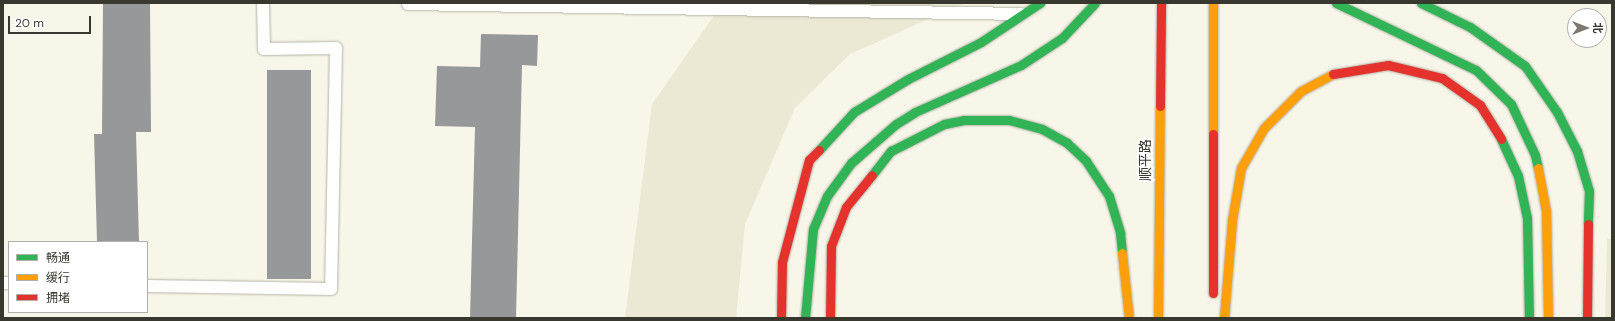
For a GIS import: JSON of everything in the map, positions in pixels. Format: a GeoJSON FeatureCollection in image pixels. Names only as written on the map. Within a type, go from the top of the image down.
{"type":"FeatureCollection","features":[{"type":"Feature","properties":{"kind":"main road"},"geometry":{"type":"LineString","coordinates":[[781,318],[782,262],[809,160],[854,112],[908,79],[981,42],[1040,3]]}},
{"type":"Feature","properties":{"kind":"main road"},"geometry":{"type":"LineString","coordinates":[[805,318],[807,270],[813,229],[827,196],[851,162],[896,124],[915,112],[1033,57],[1062,38],[1095,3]]}},
{"type":"Feature","properties":{"kind":"main road","name":"顺平路"},"geometry":{"type":"LineString","coordinates":[[1158,318],[1161,3]]}},
{"type":"Feature","properties":{"kind":"main road"},"geometry":{"type":"LineString","coordinates":[[1213,3],[1213,302]]}},
{"type":"Feature","properties":{"kind":"main road"},"geometry":{"type":"LineString","coordinates":[[1336,3],[1476,70],[1511,104],[1535,156],[1546,211],[1548,318]]}},
{"type":"Feature","properties":{"kind":"main road"},"geometry":{"type":"LineString","coordinates":[[1421,3],[1470,27],[1525,66],[1557,112],[1577,151],[1589,191],[1587,318]]}},
{"type":"Feature","properties":{"kind":"main road"},"geometry":{"type":"LineString","coordinates":[[1224,318],[1232,220],[1241,168],[1264,128],[1300,91],[1339,71],[1388,65],[1442,78],[1480,104],[1502,140],[1518,176],[1527,218],[1529,318]]}},
{"type":"Feature","properties":{"kind":"main road"},"geometry":{"type":"LineString","coordinates":[[830,318],[831,246],[846,207],[862,182],[890,151],[944,124],[964,120],[1009,120],[1042,129],[1067,143],[1086,162],[1109,196],[1120,233],[1129,318]]}},
{"type":"Feature","properties":{"kind":"lane"},"geometry":{"type":"LineString","coordinates":[[148,286],[331,289],[336,48],[264,49],[263,3]]}},
{"type":"Feature","properties":{"kind":"lane"},"geometry":{"type":"LineString","coordinates":[[408,4],[1024,14]]}},
{"type":"Feature","properties":{"kind":"shaded area"},"geometry":{"type":"Polygon","coordinates":[[[714,3],[965,3],[850,54],[795,108],[745,224],[736,318],[625,318],[652,104],[713,17],[714,3]]]}},
{"type":"Feature","properties":{"kind":"shaded area"},"geometry":{"type":"Polygon","coordinates":[[[1607,239],[1612,239],[1612,318],[1605,318],[1607,239]]]}},
{"type":"Feature","properties":{"kind":"building"},"geometry":{"type":"Polygon","coordinates":[[[103,3],[150,3],[151,132],[136,132],[139,241],[97,241],[94,134],[102,134],[103,3]]]}},
{"type":"Feature","properties":{"kind":"building"},"geometry":{"type":"Polygon","coordinates":[[[481,34],[538,35],[537,66],[522,65],[516,318],[470,318],[475,127],[435,126],[437,66],[480,67],[481,34]]]}},
{"type":"Feature","properties":{"kind":"building"},"geometry":{"type":"Polygon","coordinates":[[[267,70],[311,70],[311,279],[267,279],[267,70]]]}},
{"type":"Feature","properties":{"kind":"traffic: fast"},"geometry":{"type":"LineString","coordinates":[[819,150],[854,112],[908,79],[981,42],[1040,3]]}},
{"type":"Feature","properties":{"kind":"traffic: fast"},"geometry":{"type":"LineString","coordinates":[[805,318],[813,229],[827,196],[851,163],[896,124],[915,112],[1021,65],[1062,38],[1095,3]]}},
{"type":"Feature","properties":{"kind":"traffic: fast"},"geometry":{"type":"LineString","coordinates":[[1336,3],[1476,70],[1511,104],[1535,155],[1538,168]]}},
{"type":"Feature","properties":{"kind":"traffic: fast"},"geometry":{"type":"LineString","coordinates":[[1421,3],[1470,27],[1525,66],[1557,112],[1577,151],[1589,191],[1588,224]]}},
{"type":"Feature","properties":{"kind":"traffic: fast"},"geometry":{"type":"LineString","coordinates":[[872,175],[891,151],[944,124],[964,120],[1009,120],[1042,129],[1067,143],[1086,161],[1109,196],[1120,233],[1122,253]]}},
{"type":"Feature","properties":{"kind":"traffic: fast"},"geometry":{"type":"LineString","coordinates":[[1501,139],[1518,176],[1527,218],[1529,318]]}},
{"type":"Feature","properties":{"kind":"traffic: slow"},"geometry":{"type":"LineString","coordinates":[[1213,3],[1213,134]]}},
{"type":"Feature","properties":{"kind":"traffic: slow"},"geometry":{"type":"LineString","coordinates":[[1224,318],[1232,220],[1241,168],[1264,128],[1301,91],[1333,74]]}},
{"type":"Feature","properties":{"kind":"traffic: slow"},"geometry":{"type":"LineString","coordinates":[[1158,318],[1160,106]]}},
{"type":"Feature","properties":{"kind":"traffic: slow"},"geometry":{"type":"LineString","coordinates":[[1538,168],[1546,211],[1548,318]]}},
{"type":"Feature","properties":{"kind":"traffic: slow"},"geometry":{"type":"LineString","coordinates":[[1122,253],[1129,318]]}},
{"type":"Feature","properties":{"kind":"traffic: jam"},"geometry":{"type":"LineString","coordinates":[[1160,106],[1161,3]]}},
{"type":"Feature","properties":{"kind":"traffic: jam"},"geometry":{"type":"LineString","coordinates":[[1333,74],[1388,65],[1442,78],[1480,105],[1501,139]]}},
{"type":"Feature","properties":{"kind":"traffic: jam"},"geometry":{"type":"LineString","coordinates":[[1213,134],[1213,293]]}},
{"type":"Feature","properties":{"kind":"traffic: jam"},"geometry":{"type":"LineString","coordinates":[[781,318],[782,262],[809,160],[819,150]]}},
{"type":"Feature","properties":{"kind":"traffic: jam"},"geometry":{"type":"LineString","coordinates":[[830,318],[831,246],[846,207],[872,175]]}},
{"type":"Feature","properties":{"kind":"traffic: jam"},"geometry":{"type":"LineString","coordinates":[[1587,318],[1588,224]]}}]}
